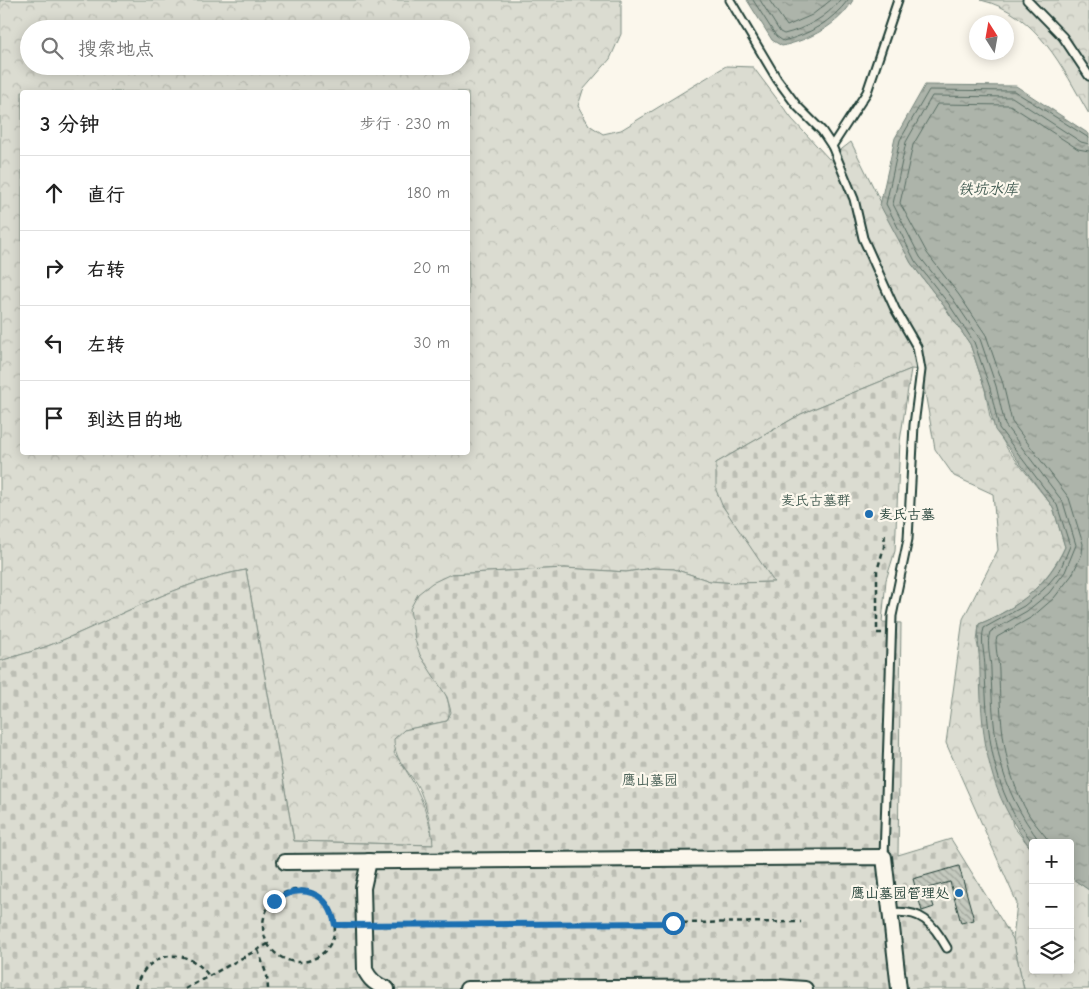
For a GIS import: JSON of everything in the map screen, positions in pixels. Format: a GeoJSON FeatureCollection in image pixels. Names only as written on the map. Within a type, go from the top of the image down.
{"type":"FeatureCollection","features":[{"type":"Feature","properties":{"kind":"street"},"geometry":{"type":"LineString","coordinates":[[285,862],[884,857],[899,989]]}},
{"type":"Feature","properties":{"kind":"street"},"geometry":{"type":"LineString","coordinates":[[369,861],[364,888],[365,970],[378,986],[387,989]]}},
{"type":"Feature","properties":{"kind":"street"},"geometry":{"type":"LineString","coordinates":[[467,989],[776,987],[805,989]]}},
{"type":"Feature","properties":{"kind":"lane"},"geometry":{"type":"LineString","coordinates":[[730,0],[777,79],[797,106],[822,130],[832,146],[854,199],[863,238],[895,309],[917,347],[921,370],[914,425],[908,539],[892,616],[884,857]]}},
{"type":"Feature","properties":{"kind":"lane"},"geometry":{"type":"LineString","coordinates":[[832,146],[867,92],[898,0]]}},
{"type":"Feature","properties":{"kind":"lane"},"geometry":{"type":"LineString","coordinates":[[1027,0],[1063,37],[1089,76]]}},
{"type":"Feature","properties":{"kind":"lane"},"geometry":{"type":"LineString","coordinates":[[890,913],[904,912],[926,920],[938,932],[948,948]]}},
{"type":"Feature","properties":{"kind":"path"},"geometry":{"type":"LineString","coordinates":[[877,633],[877,571],[884,546],[885,531]]}},
{"type":"Feature","properties":{"kind":"path"},"geometry":{"type":"LineString","coordinates":[[295,891],[307,891],[318,896],[327,904],[333,914],[335,925],[334,937],[328,948],[320,956],[297,962],[275,953],[268,944],[264,933],[267,910],[274,901],[284,894],[295,891]]}},
{"type":"Feature","properties":{"kind":"path"},"geometry":{"type":"LineString","coordinates":[[335,925],[801,922]]}},
{"type":"Feature","properties":{"kind":"path"},"geometry":{"type":"LineString","coordinates":[[185,989],[268,944]]}},
{"type":"Feature","properties":{"kind":"path"},"geometry":{"type":"LineString","coordinates":[[258,949],[268,976],[268,989]]}},
{"type":"Feature","properties":{"kind":"path"},"geometry":{"type":"LineString","coordinates":[[136,989],[139,977],[147,967],[156,960],[168,956],[180,956],[192,960],[202,967],[209,976]]}},
{"type":"Feature","properties":{"kind":"green space"},"geometry":{"type":"Polygon","coordinates":[[[0,0],[621,0],[621,34],[610,59],[583,90],[578,106],[589,125],[603,134],[621,130],[726,66],[753,67],[792,119],[829,159],[851,142],[911,263],[970,344],[985,389],[990,417],[1008,450],[1053,507],[1065,547],[1058,561],[1030,594],[1006,611],[979,624],[977,642],[1013,826],[1029,846],[1029,974],[1074,974],[1074,880],[1089,890],[1089,989],[1024,989],[1013,939],[1017,903],[946,743],[963,619],[998,550],[993,494],[954,476],[935,449],[921,370],[911,369],[801,414],[716,463],[722,505],[775,582],[735,583],[710,581],[674,569],[652,568],[626,572],[565,568],[451,574],[420,655],[446,695],[449,704],[447,721],[404,730],[394,753],[420,796],[428,818],[434,845],[294,841],[246,570],[197,582],[58,642],[0,661],[0,0]]]}},
{"type":"Feature","properties":{"kind":"green space"},"geometry":{"type":"Polygon","coordinates":[[[981,0],[1089,0],[1089,114],[1058,61],[1033,30],[1018,17],[1001,7],[981,0]]]}},
{"type":"Feature","properties":{"kind":"green space","name":"鹰山墓园"},"geometry":{"type":"Polygon","coordinates":[[[911,369],[900,441],[895,551],[886,580],[882,622],[901,623],[898,855],[951,839],[1013,939],[1024,989],[0,989],[0,661],[58,642],[197,582],[246,570],[294,841],[433,845],[423,797],[400,761],[394,739],[404,730],[447,721],[451,712],[447,697],[420,655],[415,640],[410,609],[418,594],[432,583],[451,574],[565,568],[626,572],[652,568],[674,569],[710,581],[735,583],[774,582],[722,505],[716,490],[716,463],[801,414],[911,369]]]}},
{"type":"Feature","properties":{"kind":"water"},"geometry":{"type":"Polygon","coordinates":[[[747,0],[853,0],[832,24],[803,40],[782,46],[772,40],[747,0]]]}},
{"type":"Feature","properties":{"kind":"water","name":"铁坑水库"},"geometry":{"type":"Polygon","coordinates":[[[925,85],[1016,86],[1089,134],[1089,890],[1074,880],[1074,839],[1029,839],[1029,845],[1006,809],[990,767],[981,700],[979,624],[1006,611],[1030,594],[1050,573],[1065,547],[1053,507],[995,430],[985,389],[970,344],[911,263],[880,205],[895,138],[925,85]]]}},
{"type":"Feature","properties":{"kind":"building","name":"鹰山墓园管理处"},"geometry":{"type":"Polygon","coordinates":[[[959,866],[974,920],[961,923],[950,882],[928,888],[934,907],[922,911],[913,879],[959,866]]]}},
{"type":"Feature","properties":{"kind":"place","name":"麦氏古墓"},"geometry":{"type":"Point","coordinates":[869,514]}},
{"type":"Feature","properties":{"kind":"place","name":"鹰山墓园管理处"},"geometry":{"type":"Point","coordinates":[959,893]}},
{"type":"Feature","properties":{"kind":"route"},"geometry":{"type":"LineString","coordinates":[[274,901],[284,894],[295,891],[307,891],[318,896],[327,904],[333,914],[335,925],[673,923]]}},
{"type":"Feature","properties":{"kind":"park label","name":"麦氏古墓群"},"geometry":{"type":"Point","coordinates":[816,500]}}]}
